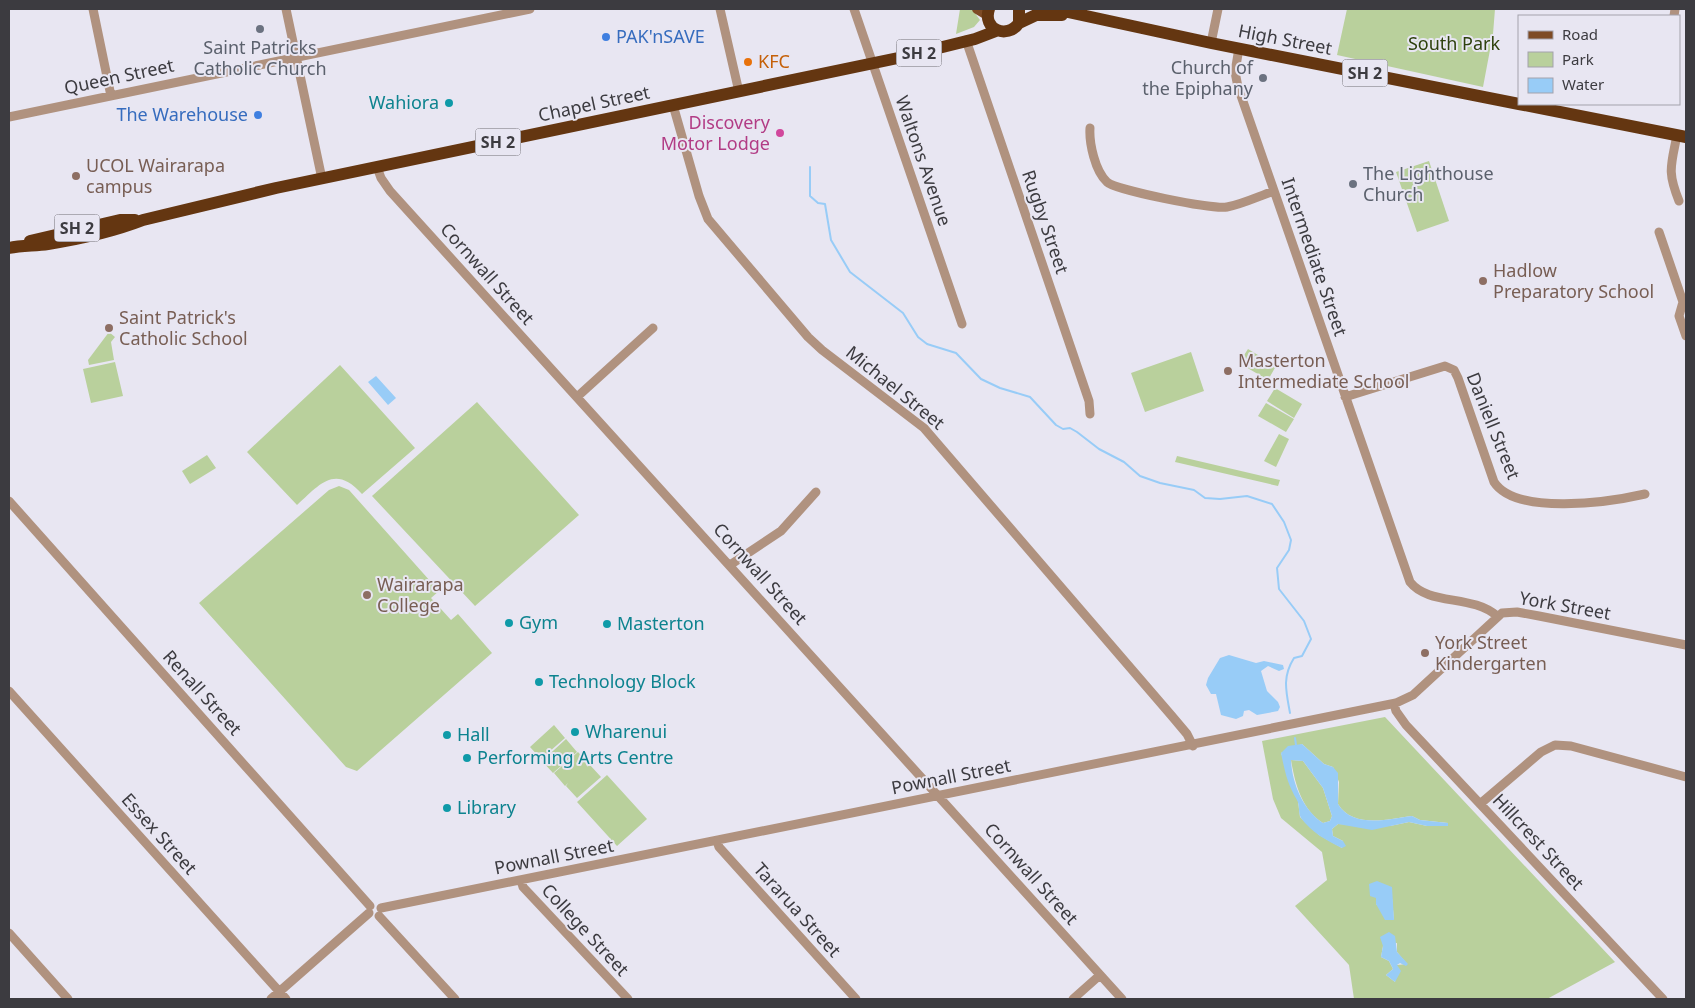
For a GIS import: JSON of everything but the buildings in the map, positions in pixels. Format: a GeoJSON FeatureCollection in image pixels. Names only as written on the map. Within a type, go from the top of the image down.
{"type":"FeatureCollection","features":[{"type":"Feature","properties":{"kind":"highway"},"geometry":{"type":"LineString","coordinates":[[1019,9],[1019,23]]}},
{"type":"Feature","properties":{"kind":"highway","name":"High Street"},"geometry":{"type":"LineString","coordinates":[[1054,9],[1211,43],[1518,104]]}},
{"type":"Feature","properties":{"kind":"highway","name":"SH 2"},"geometry":{"type":"LineString","coordinates":[[985,13],[996,30],[1010,31],[1019,23]]}},
{"type":"Feature","properties":{"kind":"highway","name":"SH 2"},"geometry":{"type":"LineString","coordinates":[[966,40],[982,22],[985,13]]}},
{"type":"Feature","properties":{"kind":"highway","name":"High Street"},"geometry":{"type":"LineString","coordinates":[[1019,23],[1044,13],[1096,22],[1104,20]]}},
{"type":"Feature","properties":{"kind":"highway","name":"Chapel Street"},"geometry":{"type":"LineString","coordinates":[[11,247],[46,245],[82,238],[122,229],[143,220],[322,179],[872,63],[966,40],[996,30]]}},
{"type":"Feature","properties":{"kind":"highway","name":"High Street"},"geometry":{"type":"LineString","coordinates":[[1524,105],[1682,136]]}},
{"type":"Feature","properties":{"kind":"street"},"geometry":{"type":"LineString","coordinates":[[93,9],[111,96]]}},
{"type":"Feature","properties":{"kind":"street"},"geometry":{"type":"LineString","coordinates":[[286,9],[322,179]]}},
{"type":"Feature","properties":{"kind":"street","name":"Queen Street"},"geometry":{"type":"LineString","coordinates":[[9,117],[530,9]]}},
{"type":"Feature","properties":{"kind":"street"},"geometry":{"type":"LineString","coordinates":[[720,9],[738,92]]}},
{"type":"Feature","properties":{"kind":"street","name":"Waltons Avenue"},"geometry":{"type":"LineString","coordinates":[[854,9],[962,324]]}},
{"type":"Feature","properties":{"kind":"street"},"geometry":{"type":"LineString","coordinates":[[1211,43],[1218,9]]}},
{"type":"Feature","properties":{"kind":"street","name":"Rugby Street"},"geometry":{"type":"LineString","coordinates":[[966,40],[1089,401],[1090,414]]}},
{"type":"Feature","properties":{"kind":"street","name":"Intermediate Street"},"geometry":{"type":"LineString","coordinates":[[1239,48],[1235,79],[1407,575],[1414,587]]}},
{"type":"Feature","properties":{"kind":"street","name":"Michael Street"},"geometry":{"type":"LineString","coordinates":[[673,105],[699,196],[708,219],[808,337],[822,350],[924,428],[1171,715],[1187,734],[1193,746]]}},
{"type":"Feature","properties":{"kind":"street"},"geometry":{"type":"LineString","coordinates":[[1090,128],[1090,143],[1102,176],[1115,188],[1216,208],[1235,205],[1274,191]]}},
{"type":"Feature","properties":{"kind":"street"},"geometry":{"type":"LineString","coordinates":[[1678,201],[1670,180],[1670,172],[1682,136]]}},
{"type":"Feature","properties":{"kind":"street","name":"Cornwall Street"},"geometry":{"type":"LineString","coordinates":[[377,167],[381,178],[390,191],[1122,999]]}},
{"type":"Feature","properties":{"kind":"street"},"geometry":{"type":"LineString","coordinates":[[1658,232],[1685,301],[1679,316],[1686,336]]}},
{"type":"Feature","properties":{"kind":"street"},"geometry":{"type":"LineString","coordinates":[[577,398],[653,328]]}},
{"type":"Feature","properties":{"kind":"street","name":"Daniell Street"},"geometry":{"type":"LineString","coordinates":[[1345,396],[1445,366],[1454,370],[1458,378],[1494,482],[1500,491],[1508,496],[1559,504],[1645,494]]}},
{"type":"Feature","properties":{"kind":"street"},"geometry":{"type":"LineString","coordinates":[[730,565],[781,531],[816,492]]}},
{"type":"Feature","properties":{"kind":"street","name":"Renall Street"},"geometry":{"type":"LineString","coordinates":[[9,501],[370,910]]}},
{"type":"Feature","properties":{"kind":"street","name":"York Street"},"geometry":{"type":"LineString","coordinates":[[1414,587],[1427,594],[1474,603],[1487,608],[1497,616],[1502,613],[1517,612],[1686,645]]}},
{"type":"Feature","properties":{"kind":"street","name":"Pownall Street"},"geometry":{"type":"LineString","coordinates":[[380,912],[521,880],[1394,704],[1407,699],[1418,691],[1497,616]]}},
{"type":"Feature","properties":{"kind":"street","name":"Essex Street"},"geometry":{"type":"LineString","coordinates":[[9,691],[286,999]]}},
{"type":"Feature","properties":{"kind":"street","name":"Hillcrest Street"},"geometry":{"type":"LineString","coordinates":[[1394,704],[1396,712],[1406,725],[1663,999]]}},
{"type":"Feature","properties":{"kind":"street"},"geometry":{"type":"LineString","coordinates":[[1480,804],[1541,752],[1555,745],[1571,746],[1686,777]]}},
{"type":"Feature","properties":{"kind":"street","name":"Tararua Street"},"geometry":{"type":"LineString","coordinates":[[717,841],[719,847],[856,999]]}},
{"type":"Feature","properties":{"kind":"street","name":"College Street"},"geometry":{"type":"LineString","coordinates":[[521,880],[523,887],[628,999]]}},
{"type":"Feature","properties":{"kind":"street"},"geometry":{"type":"LineString","coordinates":[[271,999],[370,910],[373,918],[380,912],[455,999]]}},
{"type":"Feature","properties":{"kind":"street"},"geometry":{"type":"LineString","coordinates":[[9,933],[68,999]]}},
{"type":"Feature","properties":{"kind":"street"},"geometry":{"type":"LineString","coordinates":[[1073,999],[1100,975]]}},
{"type":"Feature","properties":{"kind":"green space"},"geometry":{"type":"Polygon","coordinates":[[[960,9],[972,9],[980,20],[974,27],[956,34],[960,9]]]}},
{"type":"Feature","properties":{"kind":"green space","name":"South Park"},"geometry":{"type":"Polygon","coordinates":[[[1347,9],[1495,9],[1493,34],[1483,87],[1337,55],[1347,9]]]}},
{"type":"Feature","properties":{"kind":"green space"},"geometry":{"type":"Polygon","coordinates":[[[1429,161],[1449,221],[1417,232],[1396,172],[1429,161]]]}},
{"type":"Feature","properties":{"kind":"green space"},"geometry":{"type":"Polygon","coordinates":[[[109,332],[115,337],[111,342],[114,360],[89,365],[88,360],[109,332]]]}},
{"type":"Feature","properties":{"kind":"green space"},"geometry":{"type":"Polygon","coordinates":[[[1248,349],[1276,366],[1268,380],[1239,363],[1248,349]]]}},
{"type":"Feature","properties":{"kind":"green space"},"geometry":{"type":"Polygon","coordinates":[[[1191,352],[1204,391],[1145,412],[1131,373],[1191,352]]]}},
{"type":"Feature","properties":{"kind":"green space"},"geometry":{"type":"Polygon","coordinates":[[[115,362],[123,396],[91,403],[83,369],[115,362]]]}},
{"type":"Feature","properties":{"kind":"green space"},"geometry":{"type":"Polygon","coordinates":[[[340,365],[415,448],[362,494],[344,480],[328,480],[313,490],[297,505],[247,452],[340,365]]]}},
{"type":"Feature","properties":{"kind":"green space"},"geometry":{"type":"Polygon","coordinates":[[[1275,388],[1302,404],[1294,418],[1267,401],[1275,388]]]}},
{"type":"Feature","properties":{"kind":"green space"},"geometry":{"type":"Polygon","coordinates":[[[477,402],[579,515],[475,606],[372,496],[477,402]]]}},
{"type":"Feature","properties":{"kind":"green space"},"geometry":{"type":"Polygon","coordinates":[[[1266,403],[1294,419],[1286,432],[1258,416],[1266,403]]]}},
{"type":"Feature","properties":{"kind":"green space"},"geometry":{"type":"Polygon","coordinates":[[[1279,434],[1289,439],[1276,467],[1264,461],[1279,434]]]}},
{"type":"Feature","properties":{"kind":"green space"},"geometry":{"type":"Polygon","coordinates":[[[207,455],[216,468],[190,484],[182,471],[207,455]]]}},
{"type":"Feature","properties":{"kind":"green space"},"geometry":{"type":"Polygon","coordinates":[[[1177,456],[1280,480],[1278,486],[1175,462],[1177,456]]]}},
{"type":"Feature","properties":{"kind":"green space"},"geometry":{"type":"Polygon","coordinates":[[[339,486],[349,490],[439,591],[431,598],[451,620],[458,614],[492,653],[357,771],[346,767],[199,603],[329,490],[339,486]]]}},
{"type":"Feature","properties":{"kind":"green space"},"geometry":{"type":"Polygon","coordinates":[[[1385,717],[1615,962],[1547,999],[1354,999],[1349,965],[1295,906],[1327,880],[1322,852],[1281,818],[1273,799],[1262,741],[1385,717]],[[1302,744],[1281,753],[1298,801],[1300,817],[1319,835],[1342,848],[1343,841],[1333,836],[1332,829],[1338,824],[1390,826],[1409,822],[1427,826],[1448,826],[1448,823],[1420,820],[1412,816],[1372,821],[1353,817],[1338,804],[1339,782],[1333,767],[1324,764],[1302,744]],[[1391,887],[1376,898],[1376,904],[1394,920],[1391,887]],[[1397,943],[1383,946],[1381,957],[1389,961],[1393,969],[1386,975],[1395,982],[1397,965],[1407,964],[1397,952],[1397,943]]]}},
{"type":"Feature","properties":{"kind":"green space"},"geometry":{"type":"Polygon","coordinates":[[[554,725],[565,738],[541,759],[530,747],[554,725]]]}},
{"type":"Feature","properties":{"kind":"green space"},"geometry":{"type":"Polygon","coordinates":[[[566,739],[577,752],[553,773],[542,761],[566,739]]]}},
{"type":"Feature","properties":{"kind":"green space"},"geometry":{"type":"Polygon","coordinates":[[[578,752],[589,764],[587,767],[590,765],[601,777],[577,798],[566,786],[568,783],[565,786],[554,773],[578,752]]]}},
{"type":"Feature","properties":{"kind":"green space"},"geometry":{"type":"Polygon","coordinates":[[[1291,760],[1303,761],[1323,788],[1332,816],[1330,821],[1323,823],[1316,818],[1305,804],[1297,787],[1291,760]]]}},
{"type":"Feature","properties":{"kind":"green space"},"geometry":{"type":"Polygon","coordinates":[[[607,775],[647,819],[617,846],[577,802],[607,775]]]}},
{"type":"Feature","properties":{"kind":"water"},"geometry":{"type":"Polygon","coordinates":[[[376,376],[396,398],[388,405],[368,382],[376,376]]]}},
{"type":"Feature","properties":{"kind":"water"},"geometry":{"type":"Polygon","coordinates":[[[1229,655],[1256,663],[1264,661],[1283,665],[1284,669],[1279,671],[1268,666],[1261,671],[1267,691],[1278,702],[1280,707],[1278,711],[1257,715],[1249,710],[1244,711],[1243,716],[1236,719],[1221,715],[1216,694],[1211,694],[1206,685],[1220,658],[1229,655]]]}},
{"type":"Feature","properties":{"kind":"water"},"geometry":{"type":"Polygon","coordinates":[[[1302,744],[1324,764],[1333,767],[1338,773],[1338,804],[1353,817],[1372,821],[1412,816],[1420,820],[1448,823],[1448,826],[1427,826],[1409,822],[1372,830],[1338,824],[1332,829],[1333,836],[1343,841],[1346,846],[1342,848],[1336,845],[1314,832],[1301,818],[1298,802],[1285,772],[1281,753],[1288,746],[1302,744]],[[1291,760],[1296,787],[1304,803],[1316,818],[1323,823],[1330,821],[1332,816],[1323,788],[1303,761],[1291,760]]]}},
{"type":"Feature","properties":{"kind":"water"},"geometry":{"type":"Polygon","coordinates":[[[1377,881],[1392,887],[1394,920],[1385,920],[1376,904],[1376,898],[1370,896],[1369,884],[1377,881]]]}},
{"type":"Feature","properties":{"kind":"water"},"geometry":{"type":"Polygon","coordinates":[[[1389,932],[1395,936],[1397,952],[1408,964],[1406,966],[1400,963],[1397,965],[1401,971],[1395,982],[1386,975],[1393,969],[1389,961],[1381,957],[1383,946],[1380,937],[1389,932]]]}},
{"type":"Feature","properties":{"kind":"waterway"},"geometry":{"type":"LineString","coordinates":[[810,167],[810,196],[818,203],[825,204],[831,240],[850,272],[903,313],[918,337],[927,344],[956,353],[981,379],[1000,388],[1030,397],[1056,425],[1063,429],[1070,428],[1077,432],[1099,449],[1124,462],[1140,476],[1160,483],[1194,490],[1205,498],[1220,499],[1247,496],[1272,504],[1284,522],[1291,540],[1289,550],[1277,568],[1279,589],[1304,621],[1311,639],[1302,656],[1294,658],[1286,678],[1290,713]]}},
{"type":"Feature","properties":{"kind":"waterway"},"geometry":{"type":"LineString","coordinates":[[1295,738],[1296,745]]}},
{"type":"Feature","properties":{"kind":"place","name":"Saint Patricks Catholic Church"},"geometry":{"type":"Point","coordinates":[260,29]}},
{"type":"Feature","properties":{"kind":"place","name":"PAK'nSAVE"},"geometry":{"type":"Point","coordinates":[606,37]}},
{"type":"Feature","properties":{"kind":"place","name":"KFC"},"geometry":{"type":"Point","coordinates":[748,62]}},
{"type":"Feature","properties":{"kind":"place","name":"Church of the Epiphany"},"geometry":{"type":"Point","coordinates":[1263,78]}},
{"type":"Feature","properties":{"kind":"place","name":"Wahiora"},"geometry":{"type":"Point","coordinates":[449,103]}},
{"type":"Feature","properties":{"kind":"place","name":"The Warehouse"},"geometry":{"type":"Point","coordinates":[258,115]}},
{"type":"Feature","properties":{"kind":"place","name":"Discovery Motor Lodge"},"geometry":{"type":"Point","coordinates":[780,133]}},
{"type":"Feature","properties":{"kind":"place","name":"UCOL Wairarapa campus"},"geometry":{"type":"Point","coordinates":[76,176]}},
{"type":"Feature","properties":{"kind":"place","name":"The Lighthouse Church"},"geometry":{"type":"Point","coordinates":[1353,184]}},
{"type":"Feature","properties":{"kind":"place","name":"Hadlow Preparatory School"},"geometry":{"type":"Point","coordinates":[1483,281]}},
{"type":"Feature","properties":{"kind":"place","name":"Saint Patrick's Catholic School"},"geometry":{"type":"Point","coordinates":[109,328]}},
{"type":"Feature","properties":{"kind":"place","name":"Masterton Intermediate School"},"geometry":{"type":"Point","coordinates":[1228,371]}},
{"type":"Feature","properties":{"kind":"place","name":"Wairarapa College"},"geometry":{"type":"Point","coordinates":[367,595]}},
{"type":"Feature","properties":{"kind":"place","name":"Gym"},"geometry":{"type":"Point","coordinates":[509,623]}},
{"type":"Feature","properties":{"kind":"place","name":"Masterton"},"geometry":{"type":"Point","coordinates":[607,624]}},
{"type":"Feature","properties":{"kind":"place","name":"York Street Kindergarten"},"geometry":{"type":"Point","coordinates":[1425,653]}},
{"type":"Feature","properties":{"kind":"place","name":"Technology Block"},"geometry":{"type":"Point","coordinates":[539,682]}},
{"type":"Feature","properties":{"kind":"place","name":"Wharenui"},"geometry":{"type":"Point","coordinates":[575,732]}},
{"type":"Feature","properties":{"kind":"place","name":"Hall"},"geometry":{"type":"Point","coordinates":[447,735]}},
{"type":"Feature","properties":{"kind":"place","name":"Performing Arts Centre"},"geometry":{"type":"Point","coordinates":[467,758]}},
{"type":"Feature","properties":{"kind":"place","name":"Library"},"geometry":{"type":"Point","coordinates":[447,808]}}]}
